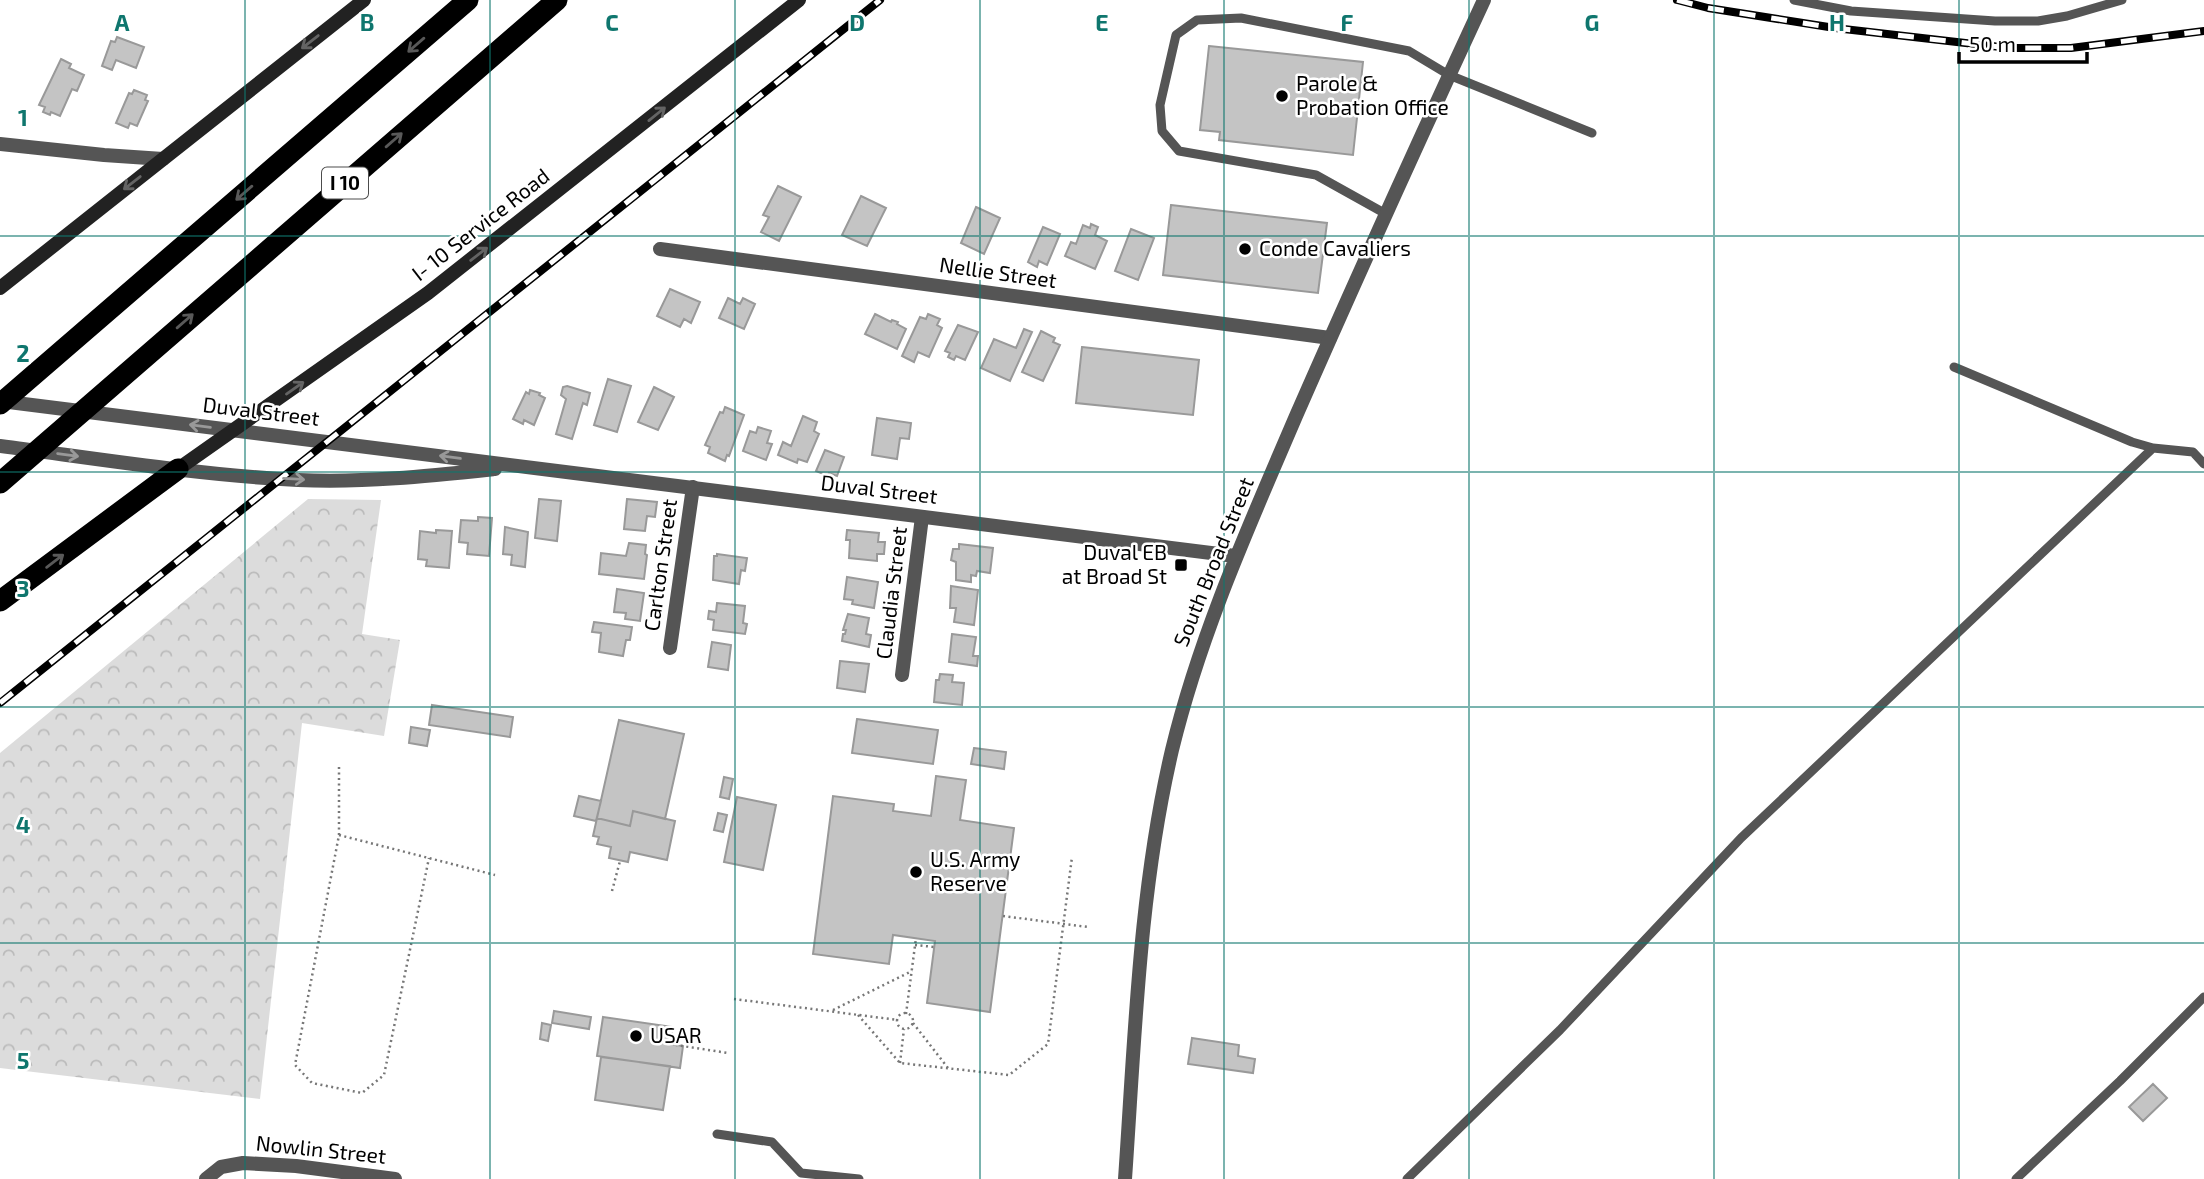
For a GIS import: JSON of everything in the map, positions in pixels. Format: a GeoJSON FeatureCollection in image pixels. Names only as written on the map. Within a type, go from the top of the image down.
{"type":"FeatureCollection","features":[{"type":"Feature","properties":{"kind":"highway"},"geometry":{"type":"LineString","coordinates":[[0,402],[468,0]]}},
{"type":"Feature","properties":{"kind":"highway","name":"I 10"},"geometry":{"type":"LineString","coordinates":[[0,483],[557,0]]}},
{"type":"Feature","properties":{"kind":"highway"},"geometry":{"type":"LineString","coordinates":[[0,601],[178,469]]}},
{"type":"Feature","properties":{"kind":"main road"},"geometry":{"type":"LineString","coordinates":[[0,288],[364,0]]}},
{"type":"Feature","properties":{"kind":"main road","name":"I- 10 Service Road"},"geometry":{"type":"LineString","coordinates":[[178,469],[428,293],[799,0]]}},
{"type":"Feature","properties":{"kind":"street","name":"South Broad Street"},"geometry":{"type":"LineString","coordinates":[[1125,1179],[1139,966],[1155,837],[1172,752],[1192,675],[1235,556],[1330,338],[1484,0]]}},
{"type":"Feature","properties":{"kind":"street"},"geometry":{"type":"LineString","coordinates":[[0,144],[163,159]]}},
{"type":"Feature","properties":{"kind":"street","name":"Nellie Street"},"geometry":{"type":"LineString","coordinates":[[660,249],[1330,338]]}},
{"type":"Feature","properties":{"kind":"street","name":"Duval Street"},"geometry":{"type":"LineString","coordinates":[[0,402],[1235,556]]}},
{"type":"Feature","properties":{"kind":"street","name":"Duval Street"},"geometry":{"type":"LineString","coordinates":[[0,446],[178,469],[298,480],[395,480],[517,467]]}},
{"type":"Feature","properties":{"kind":"street","name":"Carlton Street"},"geometry":{"type":"LineString","coordinates":[[670,648],[693,487]]}},
{"type":"Feature","properties":{"kind":"street","name":"Claudia Street"},"geometry":{"type":"LineString","coordinates":[[902,675],[922,517]]}},
{"type":"Feature","properties":{"kind":"street","name":"Nowlin Street"},"geometry":{"type":"LineString","coordinates":[[206,1179],[220,1167],[243,1163],[296,1166],[396,1179]]}},
{"type":"Feature","properties":{"kind":"lane"},"geometry":{"type":"LineString","coordinates":[[1794,0],[1851,11],[1995,20],[2038,20],[2067,16],[2122,0]]}},
{"type":"Feature","properties":{"kind":"lane"},"geometry":{"type":"LineString","coordinates":[[1386,214],[1316,175],[1179,151],[1162,131],[1160,105],[1176,35],[1197,20],[1241,18],[1409,51],[1449,75],[1592,133]]}},
{"type":"Feature","properties":{"kind":"lane"},"geometry":{"type":"LineString","coordinates":[[1954,367],[2132,442],[2153,448],[2193,452],[2204,464]]}},
{"type":"Feature","properties":{"kind":"lane"},"geometry":{"type":"LineString","coordinates":[[1407,1179],[1560,1030],[1741,838],[2153,448]]}},
{"type":"Feature","properties":{"kind":"lane"},"geometry":{"type":"LineString","coordinates":[[2015,1179],[2120,1081],[2204,997]]}},
{"type":"Feature","properties":{"kind":"lane"},"geometry":{"type":"LineString","coordinates":[[716,1134],[772,1142],[801,1172],[859,1179]]}},
{"type":"Feature","properties":{"kind":"path"},"geometry":{"type":"LineString","coordinates":[[339,767],[339,835],[295,1065],[312,1083],[362,1093],[384,1075],[429,858]]}},
{"type":"Feature","properties":{"kind":"path"},"geometry":{"type":"LineString","coordinates":[[339,835],[495,875]]}},
{"type":"Feature","properties":{"kind":"path"},"geometry":{"type":"LineString","coordinates":[[858,1015],[900,1063],[1009,1075],[1048,1044],[1072,857]]}},
{"type":"Feature","properties":{"kind":"path"},"geometry":{"type":"LineString","coordinates":[[612,891],[620,861]]}},
{"type":"Feature","properties":{"kind":"path"},"geometry":{"type":"LineString","coordinates":[[1003,916],[1088,926]]}},
{"type":"Feature","properties":{"kind":"path"},"geometry":{"type":"LineString","coordinates":[[906,1014],[916,938]]}},
{"type":"Feature","properties":{"kind":"path"},"geometry":{"type":"LineString","coordinates":[[915,945],[934,947]]}},
{"type":"Feature","properties":{"kind":"path"},"geometry":{"type":"LineString","coordinates":[[831,1012],[912,971]]}},
{"type":"Feature","properties":{"kind":"path"},"geometry":{"type":"LineString","coordinates":[[734,999],[898,1020]]}},
{"type":"Feature","properties":{"kind":"path"},"geometry":{"type":"LineString","coordinates":[[898,1020],[906,1014],[911,1016],[913,1023],[948,1068]]}},
{"type":"Feature","properties":{"kind":"path"},"geometry":{"type":"LineString","coordinates":[[898,1020],[904,1029]]}},
{"type":"Feature","properties":{"kind":"path"},"geometry":{"type":"LineString","coordinates":[[904,1029],[913,1023]]}},
{"type":"Feature","properties":{"kind":"path"},"geometry":{"type":"LineString","coordinates":[[900,1063],[904,1029]]}},
{"type":"Feature","properties":{"kind":"path"},"geometry":{"type":"LineString","coordinates":[[670,1044],[727,1053]]}},
{"type":"Feature","properties":{"kind":"green space"},"geometry":{"type":"Polygon","coordinates":[[[308,499],[381,500],[362,634],[400,640],[384,736],[302,723],[260,1099],[0,1068],[0,753],[308,499]]]}},
{"type":"Feature","properties":{"kind":"building"},"geometry":{"type":"Polygon","coordinates":[[[117,37],[144,47],[136,68],[116,60],[112,70],[102,66],[111,41],[115,42],[117,37]]]}},
{"type":"Feature","properties":{"kind":"building","name":"Parole & Probation Office"},"geometry":{"type":"Polygon","coordinates":[[[1209,46],[1363,62],[1353,155],[1219,140],[1220,132],[1200,130],[1209,46]]]}},
{"type":"Feature","properties":{"kind":"building"},"geometry":{"type":"Polygon","coordinates":[[[61,59],[71,64],[69,68],[84,75],[77,91],[72,89],[60,116],[51,112],[50,115],[43,112],[45,107],[39,105],[61,59]]]}},
{"type":"Feature","properties":{"kind":"building"},"geometry":{"type":"Polygon","coordinates":[[[134,90],[147,95],[145,100],[148,101],[137,126],[130,123],[128,128],[116,123],[129,93],[132,94],[134,90]]]}},
{"type":"Feature","properties":{"kind":"building"},"geometry":{"type":"Polygon","coordinates":[[[778,186],[801,197],[779,241],[761,232],[769,217],[763,215],[778,186]]]}},
{"type":"Feature","properties":{"kind":"building"},"geometry":{"type":"Polygon","coordinates":[[[861,196],[886,208],[867,246],[842,235],[861,196]]]}},
{"type":"Feature","properties":{"kind":"building","name":"Conde Cavaliers"},"geometry":{"type":"Polygon","coordinates":[[[1171,205],[1327,223],[1318,293],[1163,275],[1171,205]]]}},
{"type":"Feature","properties":{"kind":"building"},"geometry":{"type":"Polygon","coordinates":[[[976,207],[1000,218],[984,254],[961,243],[976,207]]]}},
{"type":"Feature","properties":{"kind":"building"},"geometry":{"type":"Polygon","coordinates":[[[1091,224],[1098,227],[1095,235],[1107,241],[1095,269],[1065,256],[1071,242],[1076,244],[1083,225],[1090,228],[1091,224]]]}},
{"type":"Feature","properties":{"kind":"building"},"geometry":{"type":"Polygon","coordinates":[[[1043,227],[1060,234],[1047,265],[1039,261],[1037,267],[1028,262],[1043,227]]]}},
{"type":"Feature","properties":{"kind":"building"},"geometry":{"type":"Polygon","coordinates":[[[1131,229],[1154,238],[1138,280],[1115,271],[1131,229]]]}},
{"type":"Feature","properties":{"kind":"building"},"geometry":{"type":"Polygon","coordinates":[[[670,289],[700,302],[691,323],[684,319],[680,327],[657,316],[670,289]]]}},
{"type":"Feature","properties":{"kind":"building"},"geometry":{"type":"Polygon","coordinates":[[[728,298],[740,304],[743,298],[755,304],[744,329],[719,318],[728,298]]]}},
{"type":"Feature","properties":{"kind":"building"},"geometry":{"type":"Polygon","coordinates":[[[875,314],[891,322],[898,322],[897,324],[906,329],[897,349],[865,334],[875,314]]]}},
{"type":"Feature","properties":{"kind":"building"},"geometry":{"type":"Polygon","coordinates":[[[928,314],[940,319],[937,325],[942,328],[929,357],[918,352],[914,362],[902,356],[920,317],[926,319],[928,314]]]}},
{"type":"Feature","properties":{"kind":"building"},"geometry":{"type":"Polygon","coordinates":[[[958,325],[978,332],[965,360],[956,356],[954,360],[948,357],[950,353],[945,351],[958,325]]]}},
{"type":"Feature","properties":{"kind":"building"},"geometry":{"type":"Polygon","coordinates":[[[1024,329],[1032,332],[1010,381],[981,368],[994,339],[1016,348],[1024,329]]]}},
{"type":"Feature","properties":{"kind":"building"},"geometry":{"type":"Polygon","coordinates":[[[1041,331],[1055,338],[1053,342],[1060,345],[1043,381],[1022,372],[1041,331]]]}},
{"type":"Feature","properties":{"kind":"building"},"geometry":{"type":"Polygon","coordinates":[[[1082,347],[1199,360],[1193,415],[1076,403],[1082,347]]]}},
{"type":"Feature","properties":{"kind":"building"},"geometry":{"type":"Polygon","coordinates":[[[608,379],[631,386],[617,432],[594,425],[608,379]]]}},
{"type":"Feature","properties":{"kind":"building"},"geometry":{"type":"Polygon","coordinates":[[[563,387],[590,393],[587,405],[583,403],[572,439],[556,434],[566,399],[561,395],[563,387]]]}},
{"type":"Feature","properties":{"kind":"building"},"geometry":{"type":"Polygon","coordinates":[[[654,387],[674,397],[658,430],[638,422],[654,387]]]}},
{"type":"Feature","properties":{"kind":"building"},"geometry":{"type":"Polygon","coordinates":[[[530,390],[545,398],[534,425],[513,419],[526,392],[529,394],[530,390]]]}},
{"type":"Feature","properties":{"kind":"building"},"geometry":{"type":"Polygon","coordinates":[[[725,407],[744,415],[725,461],[708,453],[710,447],[705,445],[725,407]]]}},
{"type":"Feature","properties":{"kind":"building"},"geometry":{"type":"Polygon","coordinates":[[[803,416],[817,422],[814,431],[819,434],[807,462],[798,459],[797,463],[778,455],[783,442],[791,446],[803,416]]]}},
{"type":"Feature","properties":{"kind":"building"},"geometry":{"type":"Polygon","coordinates":[[[877,418],[911,423],[909,439],[900,438],[897,459],[872,455],[877,418]]]}},
{"type":"Feature","properties":{"kind":"building"},"geometry":{"type":"Polygon","coordinates":[[[758,427],[771,431],[767,443],[772,444],[766,460],[743,451],[750,431],[756,433],[758,427]]]}},
{"type":"Feature","properties":{"kind":"building"},"geometry":{"type":"Polygon","coordinates":[[[825,450],[844,457],[837,476],[816,471],[825,450]]]}},
{"type":"Feature","properties":{"kind":"building"},"geometry":{"type":"Polygon","coordinates":[[[539,499],[561,501],[557,541],[535,538],[539,499]]]}},
{"type":"Feature","properties":{"kind":"building"},"geometry":{"type":"Polygon","coordinates":[[[627,499],[657,502],[655,517],[647,516],[645,531],[624,529],[627,499]]]}},
{"type":"Feature","properties":{"kind":"building"},"geometry":{"type":"Polygon","coordinates":[[[478,517],[492,518],[489,556],[467,554],[468,543],[459,542],[461,520],[478,521],[478,517]]]}},
{"type":"Feature","properties":{"kind":"building"},"geometry":{"type":"Polygon","coordinates":[[[505,527],[528,532],[525,567],[511,565],[512,555],[503,554],[505,527]]]}},
{"type":"Feature","properties":{"kind":"building"},"geometry":{"type":"Polygon","coordinates":[[[436,530],[452,531],[449,568],[426,566],[427,560],[418,559],[420,531],[436,533],[436,530]]]}},
{"type":"Feature","properties":{"kind":"building"},"geometry":{"type":"Polygon","coordinates":[[[847,530],[879,533],[878,542],[885,542],[884,554],[877,554],[877,561],[849,558],[850,540],[846,540],[847,530]]]}},
{"type":"Feature","properties":{"kind":"building"},"geometry":{"type":"Polygon","coordinates":[[[629,543],[646,545],[644,579],[599,574],[601,553],[626,556],[629,543]]]}},
{"type":"Feature","properties":{"kind":"building"},"geometry":{"type":"Polygon","coordinates":[[[959,544],[993,548],[990,573],[977,571],[976,576],[971,575],[971,582],[956,580],[956,562],[951,560],[953,549],[959,549],[959,544]]]}},
{"type":"Feature","properties":{"kind":"building"},"geometry":{"type":"Polygon","coordinates":[[[717,554],[747,558],[745,571],[741,570],[739,584],[713,580],[714,556],[717,554]]]}},
{"type":"Feature","properties":{"kind":"building"},"geometry":{"type":"Polygon","coordinates":[[[847,577],[878,582],[874,608],[852,604],[853,600],[844,599],[847,577]]]}},
{"type":"Feature","properties":{"kind":"building"},"geometry":{"type":"Polygon","coordinates":[[[951,586],[978,590],[974,625],[954,622],[956,608],[950,608],[951,586]]]}},
{"type":"Feature","properties":{"kind":"building"},"geometry":{"type":"Polygon","coordinates":[[[617,589],[644,593],[640,621],[625,619],[626,613],[614,612],[617,589]]]}},
{"type":"Feature","properties":{"kind":"building"},"geometry":{"type":"Polygon","coordinates":[[[717,603],[745,606],[745,634],[713,630],[714,620],[708,619],[709,611],[716,612],[717,603]]]}},
{"type":"Feature","properties":{"kind":"building"},"geometry":{"type":"Polygon","coordinates":[[[848,614],[869,618],[866,634],[871,635],[869,647],[842,641],[848,614]]]}},
{"type":"Feature","properties":{"kind":"building"},"geometry":{"type":"Polygon","coordinates":[[[594,622],[632,627],[623,656],[599,652],[601,633],[592,632],[594,622]]]}},
{"type":"Feature","properties":{"kind":"building"},"geometry":{"type":"Polygon","coordinates":[[[952,634],[976,637],[973,656],[978,656],[977,666],[949,662],[952,634]]]}},
{"type":"Feature","properties":{"kind":"building"},"geometry":{"type":"Polygon","coordinates":[[[712,642],[731,645],[728,670],[708,667],[712,642]]]}},
{"type":"Feature","properties":{"kind":"building"},"geometry":{"type":"Polygon","coordinates":[[[840,661],[869,664],[865,692],[837,688],[840,661]]]}},
{"type":"Feature","properties":{"kind":"building"},"geometry":{"type":"Polygon","coordinates":[[[940,674],[953,675],[952,682],[964,683],[962,705],[934,702],[936,680],[939,680],[940,674]]]}},
{"type":"Feature","properties":{"kind":"building"},"geometry":{"type":"Polygon","coordinates":[[[432,705],[513,717],[510,737],[429,725],[432,705]]]}},
{"type":"Feature","properties":{"kind":"building"},"geometry":{"type":"Polygon","coordinates":[[[857,719],[938,730],[933,764],[852,753],[857,719]]]}},
{"type":"Feature","properties":{"kind":"building"},"geometry":{"type":"Polygon","coordinates":[[[619,720],[684,734],[665,819],[633,811],[630,826],[597,818],[619,720]]]}},
{"type":"Feature","properties":{"kind":"building"},"geometry":{"type":"Polygon","coordinates":[[[411,727],[430,730],[427,746],[409,743],[411,727]]]}},
{"type":"Feature","properties":{"kind":"building"},"geometry":{"type":"Polygon","coordinates":[[[974,748],[1006,752],[1004,769],[971,764],[974,748]]]}},
{"type":"Feature","properties":{"kind":"building","name":"U.S. Army Reserve"},"geometry":{"type":"Polygon","coordinates":[[[936,776],[966,780],[960,820],[1014,828],[990,1012],[927,1003],[935,941],[893,935],[889,964],[813,954],[833,796],[894,804],[893,811],[931,816],[936,776]]]}},
{"type":"Feature","properties":{"kind":"building"},"geometry":{"type":"Polygon","coordinates":[[[724,777],[733,779],[729,799],[720,797],[724,777]]]}},
{"type":"Feature","properties":{"kind":"building"},"geometry":{"type":"Polygon","coordinates":[[[579,796],[601,801],[596,821],[574,816],[579,796]]]}},
{"type":"Feature","properties":{"kind":"building"},"geometry":{"type":"Polygon","coordinates":[[[737,797],[776,805],[763,870],[724,862],[737,797]]]}},
{"type":"Feature","properties":{"kind":"building"},"geometry":{"type":"Polygon","coordinates":[[[633,811],[675,821],[667,860],[630,852],[628,862],[609,858],[611,847],[597,844],[599,837],[593,836],[597,818],[630,826],[633,811]]]}},
{"type":"Feature","properties":{"kind":"building"},"geometry":{"type":"Polygon","coordinates":[[[718,813],[727,815],[723,832],[714,830],[718,813]]]}},
{"type":"Feature","properties":{"kind":"building"},"geometry":{"type":"Polygon","coordinates":[[[554,1011],[591,1017],[589,1029],[552,1023],[554,1011]]]}},
{"type":"Feature","properties":{"kind":"building","name":"USAR"},"geometry":{"type":"Polygon","coordinates":[[[603,1017],[673,1027],[670,1044],[683,1046],[680,1068],[597,1056],[603,1017]]]}},
{"type":"Feature","properties":{"kind":"building"},"geometry":{"type":"Polygon","coordinates":[[[542,1023],[551,1025],[548,1041],[540,1039],[542,1023]]]}},
{"type":"Feature","properties":{"kind":"building"},"geometry":{"type":"Polygon","coordinates":[[[1192,1038],[1239,1045],[1238,1056],[1255,1059],[1253,1073],[1188,1064],[1192,1038]]]}},
{"type":"Feature","properties":{"kind":"building"},"geometry":{"type":"Polygon","coordinates":[[[601,1057],[670,1066],[663,1110],[595,1100],[601,1057]]]}},
{"type":"Feature","properties":{"kind":"building"},"geometry":{"type":"Polygon","coordinates":[[[2153,1084],[2167,1098],[2143,1121],[2129,1107],[2153,1084]]]}},
{"type":"Feature","properties":{"kind":"railway"},"geometry":{"type":"LineString","coordinates":[[0,703],[880,0]]}},
{"type":"Feature","properties":{"kind":"railway"},"geometry":{"type":"LineString","coordinates":[[1677,0],[1708,8],[1835,28],[2009,48],[2071,48],[2204,31]]}},
{"type":"Feature","properties":{"kind":"place","name":"Parole & Probation Office"},"geometry":{"type":"Point","coordinates":[1282,96]}},
{"type":"Feature","properties":{"kind":"place","name":"Conde Cavaliers"},"geometry":{"type":"Point","coordinates":[1245,249]}},
{"type":"Feature","properties":{"kind":"place","name":"Duval EB at Broad St"},"geometry":{"type":"Point","coordinates":[1181,565]}},
{"type":"Feature","properties":{"kind":"place","name":"U.S. Army Reserve"},"geometry":{"type":"Point","coordinates":[916,872]}},
{"type":"Feature","properties":{"kind":"place","name":"USAR"},"geometry":{"type":"Point","coordinates":[636,1036]}}]}
